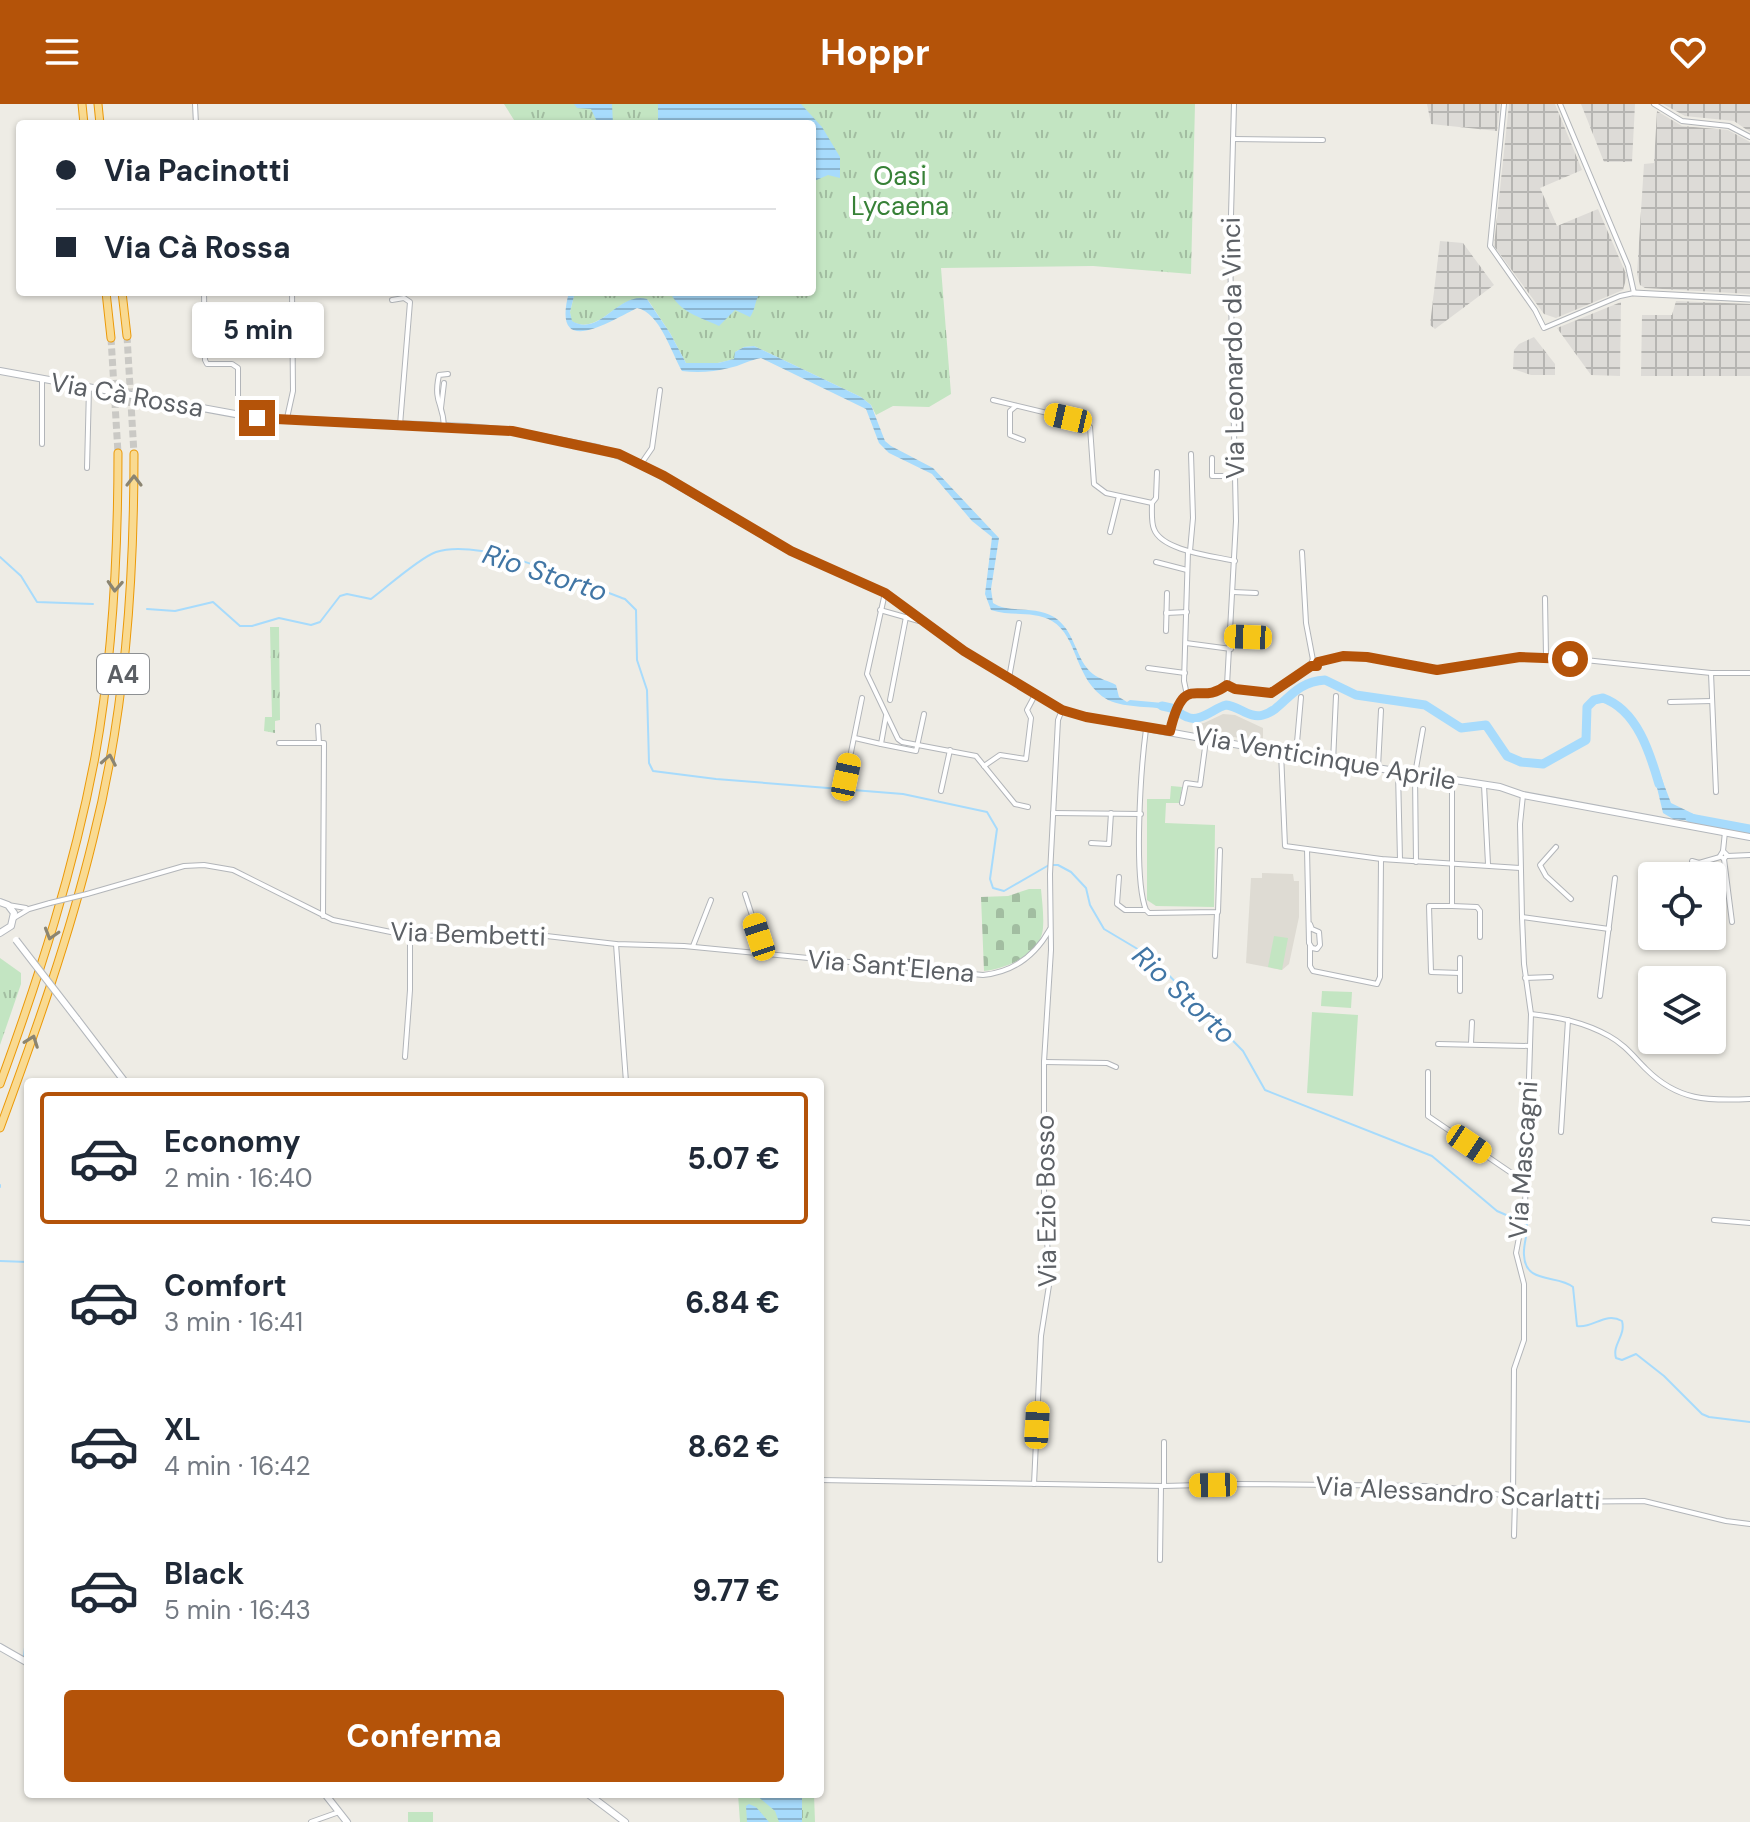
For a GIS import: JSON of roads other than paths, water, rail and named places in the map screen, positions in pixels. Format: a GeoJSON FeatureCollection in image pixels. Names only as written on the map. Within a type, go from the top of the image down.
{"type":"FeatureCollection","features":[{"type":"Feature","properties":{"kind":"highway"},"geometry":{"type":"LineString","coordinates":[[106,296],[111,338]]}},
{"type":"Feature","properties":{"kind":"highway"},"geometry":{"type":"LineString","coordinates":[[122,296],[127,336]]}},
{"type":"Feature","properties":{"kind":"highway","name":"A4"},"geometry":{"type":"LineString","coordinates":[[0,1084],[29,1005],[58,910],[95,754],[114,599],[118,453]]}},
{"type":"Feature","properties":{"kind":"highway","name":"A4"},"geometry":{"type":"LineString","coordinates":[[0,1128],[62,954],[94,837],[121,690],[130,599],[134,454]]}},
{"type":"Feature","properties":{"kind":"main road","name":"Via Cà Rossa"},"geometry":{"type":"LineString","coordinates":[[0,371],[286,420],[512,431],[598,448],[641,464]]}},
{"type":"Feature","properties":{"kind":"main road","name":"Via Venticinque Aprile"},"geometry":{"type":"LineString","coordinates":[[641,464],[798,555],[885,593],[964,651],[1062,710],[1296,756],[1484,785],[1750,837]]}},
{"type":"Feature","properties":{"kind":"main road"},"geometry":{"type":"LineString","coordinates":[[3,902],[14,913],[16,940]]}},
{"type":"Feature","properties":{"kind":"main road"},"geometry":{"type":"LineString","coordinates":[[13,921],[1,933],[16,940],[122,1078]]}},
{"type":"Feature","properties":{"kind":"main road"},"geometry":{"type":"LineString","coordinates":[[0,1647],[24,1661]]}},
{"type":"Feature","properties":{"kind":"main road"},"geometry":{"type":"LineString","coordinates":[[328,1798],[347,1822]]}},
{"type":"Feature","properties":{"kind":"main road"},"geometry":{"type":"LineString","coordinates":[[593,1798],[625,1822]]}},
{"type":"Feature","properties":{"kind":"street","name":"Via Leonardo da Vinci"},"geometry":{"type":"LineString","coordinates":[[1227,685],[1235,561],[1230,252],[1234,104]]}},
{"type":"Feature","properties":{"kind":"street"},"geometry":{"type":"LineString","coordinates":[[1504,104],[1490,246],[1544,328],[1634,293],[1750,299]]}},
{"type":"Feature","properties":{"kind":"street"},"geometry":{"type":"LineString","coordinates":[[1560,104],[1628,266],[1634,293]]}},
{"type":"Feature","properties":{"kind":"street"},"geometry":{"type":"LineString","coordinates":[[1654,104],[1682,121],[1731,126],[1750,137]]}},
{"type":"Feature","properties":{"kind":"street"},"geometry":{"type":"LineString","coordinates":[[1233,139],[1323,140]]}},
{"type":"Feature","properties":{"kind":"street"},"geometry":{"type":"LineString","coordinates":[[204,296],[205,360],[207,364],[232,364],[238,368],[238,414]]}},
{"type":"Feature","properties":{"kind":"street"},"geometry":{"type":"LineString","coordinates":[[286,420],[293,391],[292,296]]}},
{"type":"Feature","properties":{"kind":"street"},"geometry":{"type":"LineString","coordinates":[[392,300],[404,298],[410,302],[400,425]]}},
{"type":"Feature","properties":{"kind":"street"},"geometry":{"type":"LineString","coordinates":[[441,408],[436,400],[439,375],[448,374]]}},
{"type":"Feature","properties":{"kind":"street"},"geometry":{"type":"LineString","coordinates":[[42,379],[42,444]]}},
{"type":"Feature","properties":{"kind":"street"},"geometry":{"type":"LineString","coordinates":[[444,383],[441,408],[444,426]]}},
{"type":"Feature","properties":{"kind":"street"},"geometry":{"type":"LineString","coordinates":[[87,468],[89,388]]}},
{"type":"Feature","properties":{"kind":"street"},"geometry":{"type":"LineString","coordinates":[[641,464],[652,448],[660,390]]}},
{"type":"Feature","properties":{"kind":"street"},"geometry":{"type":"LineString","coordinates":[[993,400],[1068,418],[1090,427],[1094,484],[1106,493],[1152,503]]}},
{"type":"Feature","properties":{"kind":"street"},"geometry":{"type":"LineString","coordinates":[[1017,406],[1010,411],[1010,435],[1023,440]]}},
{"type":"Feature","properties":{"kind":"street"},"geometry":{"type":"LineString","coordinates":[[1170,731],[1176,710],[1187,695],[1187,567],[1193,518],[1191,454]]}},
{"type":"Feature","properties":{"kind":"street"},"geometry":{"type":"LineString","coordinates":[[1212,458],[1212,476],[1235,476]]}},
{"type":"Feature","properties":{"kind":"street"},"geometry":{"type":"LineString","coordinates":[[1157,472],[1156,498],[1152,503],[1153,527],[1161,540],[1189,551],[1235,561]]}},
{"type":"Feature","properties":{"kind":"street"},"geometry":{"type":"LineString","coordinates":[[1110,532],[1119,496]]}},
{"type":"Feature","properties":{"kind":"street"},"geometry":{"type":"LineString","coordinates":[[1302,552],[1307,635],[1314,663]]}},
{"type":"Feature","properties":{"kind":"street"},"geometry":{"type":"LineString","coordinates":[[1156,562],[1187,567],[1197,565]]}},
{"type":"Feature","properties":{"kind":"street"},"geometry":{"type":"LineString","coordinates":[[1233,592],[1256,593]]}},
{"type":"Feature","properties":{"kind":"street"},"geometry":{"type":"LineString","coordinates":[[885,593],[867,674],[898,739],[976,756],[1015,804],[1028,807]]}},
{"type":"Feature","properties":{"kind":"street"},"geometry":{"type":"LineString","coordinates":[[1166,631],[1167,593]]}},
{"type":"Feature","properties":{"kind":"street"},"geometry":{"type":"LineString","coordinates":[[1545,598],[1546,656]]}},
{"type":"Feature","properties":{"kind":"street"},"geometry":{"type":"LineString","coordinates":[[880,610],[926,623]]}},
{"type":"Feature","properties":{"kind":"street"},"geometry":{"type":"LineString","coordinates":[[1166,613],[1187,612]]}},
{"type":"Feature","properties":{"kind":"street"},"geometry":{"type":"LineString","coordinates":[[890,700],[906,617]]}},
{"type":"Feature","properties":{"kind":"street"},"geometry":{"type":"LineString","coordinates":[[1009,678],[1019,623]]}},
{"type":"Feature","properties":{"kind":"street"},"geometry":{"type":"LineString","coordinates":[[1231,637],[1264,638]]}},
{"type":"Feature","properties":{"kind":"street"},"geometry":{"type":"LineString","coordinates":[[1186,643],[1231,649]]}},
{"type":"Feature","properties":{"kind":"street"},"geometry":{"type":"LineString","coordinates":[[1187,695],[1214,691],[1227,685],[1235,689],[1271,693],[1314,663],[1343,656],[1367,657],[1437,670],[1509,658],[1546,656],[1711,673],[1750,673]]}},
{"type":"Feature","properties":{"kind":"street"},"geometry":{"type":"LineString","coordinates":[[1148,668],[1185,673]]}},
{"type":"Feature","properties":{"kind":"street"},"geometry":{"type":"LineString","coordinates":[[1711,673],[1716,792]]}},
{"type":"Feature","properties":{"kind":"street"},"geometry":{"type":"LineString","coordinates":[[984,766],[1000,755],[1026,759],[1031,718],[1027,710],[1035,695]]}},
{"type":"Feature","properties":{"kind":"street"},"geometry":{"type":"LineString","coordinates":[[1333,762],[1336,696]]}},
{"type":"Feature","properties":{"kind":"street"},"geometry":{"type":"LineString","coordinates":[[1296,756],[1301,697]]}},
{"type":"Feature","properties":{"kind":"street"},"geometry":{"type":"LineString","coordinates":[[846,777],[862,698]]}},
{"type":"Feature","properties":{"kind":"street"},"geometry":{"type":"LineString","coordinates":[[1670,702],[1712,701]]}},
{"type":"Feature","properties":{"kind":"street"},"geometry":{"type":"LineString","coordinates":[[1062,710],[1058,720],[1053,813],[1141,814]]}},
{"type":"Feature","properties":{"kind":"street"},"geometry":{"type":"LineString","coordinates":[[1378,769],[1381,710]]}},
{"type":"Feature","properties":{"kind":"street"},"geometry":{"type":"LineString","coordinates":[[855,738],[916,751],[924,714]]}},
{"type":"Feature","properties":{"kind":"street"},"geometry":{"type":"LineString","coordinates":[[881,744],[887,715]]}},
{"type":"Feature","properties":{"kind":"street"},"geometry":{"type":"LineString","coordinates":[[318,726],[319,743]]}},
{"type":"Feature","properties":{"kind":"street"},"geometry":{"type":"LineString","coordinates":[[1146,728],[1141,814],[1141,865],[1146,910]]}},
{"type":"Feature","properties":{"kind":"street"},"geometry":{"type":"LineString","coordinates":[[1416,862],[1415,774],[1423,729]]}},
{"type":"Feature","properties":{"kind":"street","name":"Via Venticinque Aprile"},"geometry":{"type":"LineString","coordinates":[[1182,803],[1186,783],[1200,785],[1206,738]]}},
{"type":"Feature","properties":{"kind":"street"},"geometry":{"type":"LineString","coordinates":[[279,743],[324,743],[323,916]]}},
{"type":"Feature","properties":{"kind":"street"},"geometry":{"type":"LineString","coordinates":[[941,791],[950,750]]}},
{"type":"Feature","properties":{"kind":"street"},"geometry":{"type":"LineString","coordinates":[[1281,752],[1285,846],[1381,859],[1521,868]]}},
{"type":"Feature","properties":{"kind":"street"},"geometry":{"type":"LineString","coordinates":[[1398,772],[1400,860]]}},
{"type":"Feature","properties":{"kind":"street"},"geometry":{"type":"LineString","coordinates":[[1452,780],[1452,906]]}},
{"type":"Feature","properties":{"kind":"street"},"geometry":{"type":"LineString","coordinates":[[1484,785],[1488,864]]}},
{"type":"Feature","properties":{"kind":"street","name":"Via Mascagni"},"geometry":{"type":"LineString","coordinates":[[1514,1536],[1514,1369],[1524,1340],[1524,1284],[1516,1253],[1523,1221],[1526,1177],[1531,1014],[1525,978],[1522,917],[1520,813],[1523,795]]}},
{"type":"Feature","properties":{"kind":"street","name":"Via Ezio Bosso"},"geometry":{"type":"LineString","coordinates":[[1034,1484],[1041,1336],[1050,1279],[1044,1203],[1044,1062],[1051,950],[1053,813]]}},
{"type":"Feature","properties":{"kind":"street"},"geometry":{"type":"LineString","coordinates":[[1091,843],[1109,844],[1111,813]]}},
{"type":"Feature","properties":{"kind":"street"},"geometry":{"type":"LineString","coordinates":[[1725,832],[1723,856],[1732,922]]}},
{"type":"Feature","properties":{"kind":"street"},"geometry":{"type":"LineString","coordinates":[[1556,847],[1540,865],[1546,876],[1571,899]]}},
{"type":"Feature","properties":{"kind":"street"},"geometry":{"type":"LineString","coordinates":[[1307,849],[1310,966],[1313,971],[1375,984],[1379,981],[1381,859]]}},
{"type":"Feature","properties":{"kind":"street"},"geometry":{"type":"LineString","coordinates":[[1215,956],[1220,850]]}},
{"type":"Feature","properties":{"kind":"street"},"geometry":{"type":"LineString","coordinates":[[1692,861],[1699,863],[1723,856],[1750,855]]}},
{"type":"Feature","properties":{"kind":"street","name":"Via Bembetti"},"geometry":{"type":"LineString","coordinates":[[29,909],[159,872],[204,865],[233,870],[344,924],[410,936],[529,934],[616,944]]}},
{"type":"Feature","properties":{"kind":"street"},"geometry":{"type":"LineString","coordinates":[[1119,877],[1117,904],[1125,910],[1217,913]]}},
{"type":"Feature","properties":{"kind":"street"},"geometry":{"type":"LineString","coordinates":[[1600,996],[1615,878]]}},
{"type":"Feature","properties":{"kind":"street"},"geometry":{"type":"LineString","coordinates":[[745,894],[762,953]]}},
{"type":"Feature","properties":{"kind":"street"},"geometry":{"type":"LineString","coordinates":[[693,947],[711,900]]}},
{"type":"Feature","properties":{"kind":"street"},"geometry":{"type":"LineString","coordinates":[[3,902],[29,909]]}},
{"type":"Feature","properties":{"kind":"street"},"geometry":{"type":"LineString","coordinates":[[1460,973],[1431,972],[1429,906],[1477,907],[1480,911],[1480,937]]}},
{"type":"Feature","properties":{"kind":"street"},"geometry":{"type":"LineString","coordinates":[[13,921],[29,909]]}},
{"type":"Feature","properties":{"kind":"street"},"geometry":{"type":"LineString","coordinates":[[1522,917],[1609,929]]}},
{"type":"Feature","properties":{"kind":"street"},"geometry":{"type":"LineString","coordinates":[[1310,924],[1312,929],[1319,932],[1320,945],[1317,949],[1310,946]]}},
{"type":"Feature","properties":{"kind":"street","name":"Via Sant'Elena"},"geometry":{"type":"LineString","coordinates":[[616,944],[693,947],[983,975],[998,974],[1020,964],[1050,929]]}},
{"type":"Feature","properties":{"kind":"street"},"geometry":{"type":"LineString","coordinates":[[405,1057],[410,936]]}},
{"type":"Feature","properties":{"kind":"street"},"geometry":{"type":"LineString","coordinates":[[616,944],[626,1078]]}},
{"type":"Feature","properties":{"kind":"street"},"geometry":{"type":"LineString","coordinates":[[1460,958],[1460,991]]}},
{"type":"Feature","properties":{"kind":"street"},"geometry":{"type":"LineString","coordinates":[[1525,978],[1551,977]]}},
{"type":"Feature","properties":{"kind":"street"},"geometry":{"type":"LineString","coordinates":[[1531,1014],[1568,1020],[1609,1036],[1624,1046],[1659,1081],[1679,1092],[1705,1101],[1750,1099]]}},
{"type":"Feature","properties":{"kind":"street"},"geometry":{"type":"LineString","coordinates":[[1561,1132],[1568,1020]]}},
{"type":"Feature","properties":{"kind":"street"},"geometry":{"type":"LineString","coordinates":[[1471,1043],[1472,1022]]}},
{"type":"Feature","properties":{"kind":"street"},"geometry":{"type":"LineString","coordinates":[[1438,1044],[1530,1046]]}},
{"type":"Feature","properties":{"kind":"street"},"geometry":{"type":"LineString","coordinates":[[1044,1062],[1107,1063],[1116,1067]]}},
{"type":"Feature","properties":{"kind":"street"},"geometry":{"type":"LineString","coordinates":[[1428,1072],[1428,1116],[1510,1172],[1526,1177]]}},
{"type":"Feature","properties":{"kind":"street"},"geometry":{"type":"LineString","coordinates":[[1714,1220],[1750,1223]]}},
{"type":"Feature","properties":{"kind":"street"},"geometry":{"type":"LineString","coordinates":[[1160,1560],[1164,1442]]}},
{"type":"Feature","properties":{"kind":"street","name":"Via Alessandro Scarlatti"},"geometry":{"type":"LineString","coordinates":[[824,1480],[1163,1486],[1423,1486],[1548,1502],[1644,1501],[1750,1524]]}},
{"type":"Feature","properties":{"kind":"street"},"geometry":{"type":"LineString","coordinates":[[311,1822],[339,1812]]}},
{"type":"Feature","properties":{"kind":"water"},"geometry":{"type":"Polygon","coordinates":[[[574,104],[612,104],[613,120],[596,120],[591,109],[577,108],[574,104]]]}},
{"type":"Feature","properties":{"kind":"water"},"geometry":{"type":"Polygon","coordinates":[[[658,104],[801,104],[816,120],[658,120],[658,104]]]}},
{"type":"Feature","properties":{"kind":"water"},"geometry":{"type":"Polygon","coordinates":[[[816,120],[840,157],[840,178],[828,175],[816,180],[816,120]]]}},
{"type":"Feature","properties":{"kind":"water"},"geometry":{"type":"Polygon","coordinates":[[[568,296],[574,296],[570,312],[572,321],[582,325],[591,324],[627,301],[647,299],[686,363],[718,363],[734,359],[735,352],[754,346],[861,397],[871,405],[885,441],[933,468],[999,538],[991,589],[993,603],[1007,608],[1039,611],[1054,617],[1067,630],[1087,668],[1095,676],[1116,685],[1119,697],[1127,702],[1174,704],[1173,711],[1123,705],[1108,700],[1089,682],[1067,637],[1052,621],[991,610],[985,594],[992,537],[972,521],[932,474],[889,453],[879,443],[866,409],[761,358],[717,370],[682,371],[658,325],[645,311],[637,308],[585,331],[568,325],[568,296]]]}},
{"type":"Feature","properties":{"kind":"water"},"geometry":{"type":"Polygon","coordinates":[[[672,296],[759,296],[750,317],[735,310],[719,326],[684,309],[672,296]]]}},
{"type":"Feature","properties":{"kind":"water"},"geometry":{"type":"Polygon","coordinates":[[[1660,774],[1671,803],[1702,818],[1702,822],[1673,819],[1663,813],[1654,775],[1660,774]]]}},
{"type":"Feature","properties":{"kind":"water"},"geometry":{"type":"Polygon","coordinates":[[[760,1798],[802,1798],[802,1822],[779,1822],[775,1811],[760,1798]]]}},
{"type":"Feature","properties":{"kind":"water"},"geometry":{"type":"Polygon","coordinates":[[[746,1806],[756,1807],[769,1822],[747,1822],[746,1806]]]}},
{"type":"Feature","properties":{"kind":"waterway","name":"Rio Storto"},"geometry":{"type":"LineString","coordinates":[[147,609],[175,611],[213,602],[240,626],[252,626],[279,618],[311,625],[320,622],[340,596],[347,594],[371,599],[429,555],[456,549],[504,556],[625,599],[636,610],[637,660],[647,690],[649,763],[653,771],[903,794],[987,812],[997,829],[990,879],[993,888],[1004,891],[1049,865],[1058,865],[1071,872],[1086,888],[1090,905],[1104,929],[1151,957],[1243,1051],[1265,1090],[1432,1156],[1497,1211],[1527,1224],[1526,1264],[1536,1275],[1573,1287],[1577,1326],[1610,1318],[1622,1321],[1616,1358],[1622,1360],[1636,1354],[1664,1376],[1702,1414],[1750,1422]]}},
{"type":"Feature","properties":{"kind":"waterway","name":"Rio Storto"},"geometry":{"type":"LineString","coordinates":[[0,557],[21,576],[37,602],[93,604]]}},
{"type":"Feature","properties":{"kind":"waterway"},"geometry":{"type":"LineString","coordinates":[[1162,706],[1192,718],[1202,717],[1226,705],[1258,716],[1271,712],[1304,685],[1325,680],[1356,695],[1425,705],[1461,728],[1486,725],[1507,756],[1521,762],[1543,764],[1586,740],[1587,707],[1594,700],[1603,698],[1615,704],[1633,722],[1646,746],[1659,784]]}},
{"type":"Feature","properties":{"kind":"waterway"},"geometry":{"type":"LineString","coordinates":[[1690,818],[1750,829]]}},
{"type":"Feature","properties":{"kind":"waterway"},"geometry":{"type":"LineString","coordinates":[[0,1261],[24,1262]]}},
{"type":"Feature","properties":{"kind":"tunnel"},"geometry":{"type":"LineString","coordinates":[[127,336],[134,454]]}},
{"type":"Feature","properties":{"kind":"tunnel"},"geometry":{"type":"LineString","coordinates":[[111,338],[118,453]]}},
{"type":"Feature","properties":{"kind":"park label","name":"Oasi Lycaena"},"geometry":{"type":"Point","coordinates":[900,191]}}]}
